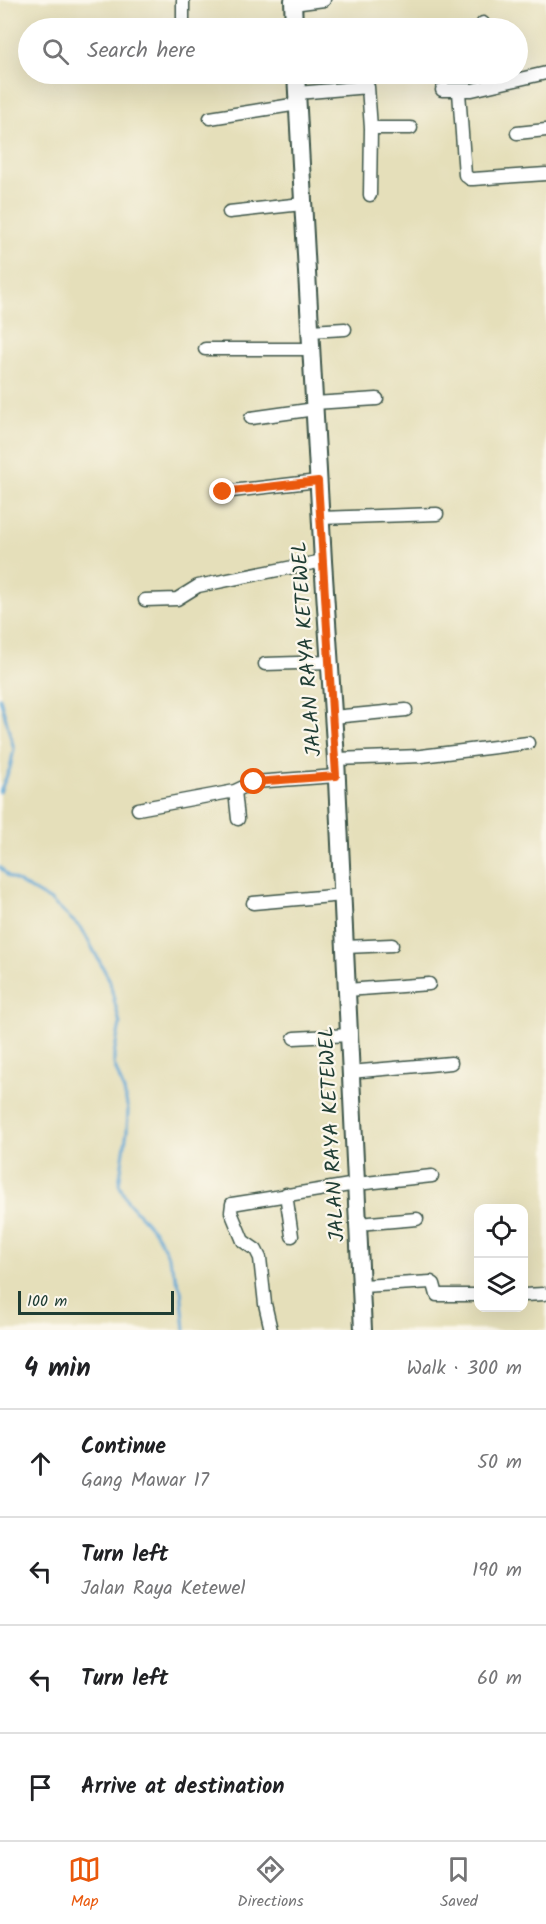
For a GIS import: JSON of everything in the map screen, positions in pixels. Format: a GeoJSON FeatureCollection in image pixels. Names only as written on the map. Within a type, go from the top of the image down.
{"type":"FeatureCollection","features":[{"type":"Feature","properties":{"kind":"main road"},"geometry":{"type":"LineString","coordinates":[[293,2],[294,18]]}},
{"type":"Feature","properties":{"kind":"main road","name":"JALAN RAYA KETEWEL"},"geometry":{"type":"LineString","coordinates":[[297,84],[343,895],[363,1330]]}},
{"type":"Feature","properties":{"kind":"street"},"geometry":{"type":"LineString","coordinates":[[183,0],[183,18]]}},
{"type":"Feature","properties":{"kind":"street"},"geometry":{"type":"LineString","coordinates":[[293,2],[324,0]]}},
{"type":"Feature","properties":{"kind":"street"},"geometry":{"type":"LineString","coordinates":[[528,77],[546,73]]}},
{"type":"Feature","properties":{"kind":"street"},"geometry":{"type":"LineString","coordinates":[[442,90],[459,92],[501,84]]}},
{"type":"Feature","properties":{"kind":"street"},"geometry":{"type":"LineString","coordinates":[[210,118],[367,86],[369,88],[370,195]]}},
{"type":"Feature","properties":{"kind":"street"},"geometry":{"type":"LineString","coordinates":[[459,92],[467,177],[473,179],[546,174]]}},
{"type":"Feature","properties":{"kind":"street"},"geometry":{"type":"LineString","coordinates":[[370,128],[411,128]]}},
{"type":"Feature","properties":{"kind":"street"},"geometry":{"type":"LineString","coordinates":[[517,133],[546,130]]}},
{"type":"Feature","properties":{"kind":"street"},"geometry":{"type":"LineString","coordinates":[[229,212],[302,204]]}},
{"type":"Feature","properties":{"kind":"street"},"geometry":{"type":"LineString","coordinates":[[310,331],[345,328]]}},
{"type":"Feature","properties":{"kind":"street"},"geometry":{"type":"LineString","coordinates":[[205,349],[311,349]]}},
{"type":"Feature","properties":{"kind":"street"},"geometry":{"type":"LineString","coordinates":[[251,418],[314,406],[377,399]]}},
{"type":"Feature","properties":{"kind":"street"},"geometry":{"type":"LineString","coordinates":[[223,492],[318,481]]}},
{"type":"Feature","properties":{"kind":"street"},"geometry":{"type":"LineString","coordinates":[[320,518],[437,514]]}},
{"type":"Feature","properties":{"kind":"street"},"geometry":{"type":"LineString","coordinates":[[145,600],[177,599],[198,586],[323,561]]}},
{"type":"Feature","properties":{"kind":"street"},"geometry":{"type":"LineString","coordinates":[[265,664],[330,662]]}},
{"type":"Feature","properties":{"kind":"street"},"geometry":{"type":"LineString","coordinates":[[333,717],[406,710]]}},
{"type":"Feature","properties":{"kind":"street"},"geometry":{"type":"LineString","coordinates":[[138,809],[235,791],[254,782],[336,768],[528,743]]}},
{"type":"Feature","properties":{"kind":"street"},"geometry":{"type":"LineString","coordinates":[[235,791],[238,819]]}},
{"type":"Feature","properties":{"kind":"street"},"geometry":{"type":"LineString","coordinates":[[253,903],[343,895]]}},
{"type":"Feature","properties":{"kind":"street"},"geometry":{"type":"LineString","coordinates":[[345,947],[392,945]]}},
{"type":"Feature","properties":{"kind":"street"},"geometry":{"type":"LineString","coordinates":[[347,990],[429,984]]}},
{"type":"Feature","properties":{"kind":"street"},"geometry":{"type":"LineString","coordinates":[[294,1038],[349,1035]]}},
{"type":"Feature","properties":{"kind":"street"},"geometry":{"type":"LineString","coordinates":[[350,1072],[451,1063]]}},
{"type":"Feature","properties":{"kind":"street"},"geometry":{"type":"LineString","coordinates":[[271,1330],[258,1253],[243,1240],[230,1208],[232,1204],[356,1184],[432,1176]]}},
{"type":"Feature","properties":{"kind":"street"},"geometry":{"type":"LineString","coordinates":[[286,1194],[292,1236]]}},
{"type":"Feature","properties":{"kind":"street"},"geometry":{"type":"LineString","coordinates":[[358,1224],[417,1219]]}},
{"type":"Feature","properties":{"kind":"street"},"geometry":{"type":"LineString","coordinates":[[362,1286],[431,1282],[438,1296],[474,1295]]}},
{"type":"Feature","properties":{"kind":"street"},"geometry":{"type":"LineString","coordinates":[[528,1295],[544,1294]]}},
{"type":"Feature","properties":{"kind":"waterway"},"geometry":{"type":"LineString","coordinates":[[0,698],[14,749],[10,768],[0,792]]}},
{"type":"Feature","properties":{"kind":"waterway"},"geometry":{"type":"LineString","coordinates":[[0,867],[8,876],[51,901],[82,929],[109,979],[120,1024],[114,1064],[128,1110],[119,1184],[128,1202],[155,1232],[165,1249],[181,1290],[185,1330]]}},
{"type":"Feature","properties":{"kind":"route"},"geometry":{"type":"LineString","coordinates":[[223,492],[318,481],[336,776],[254,782]]}}]}
